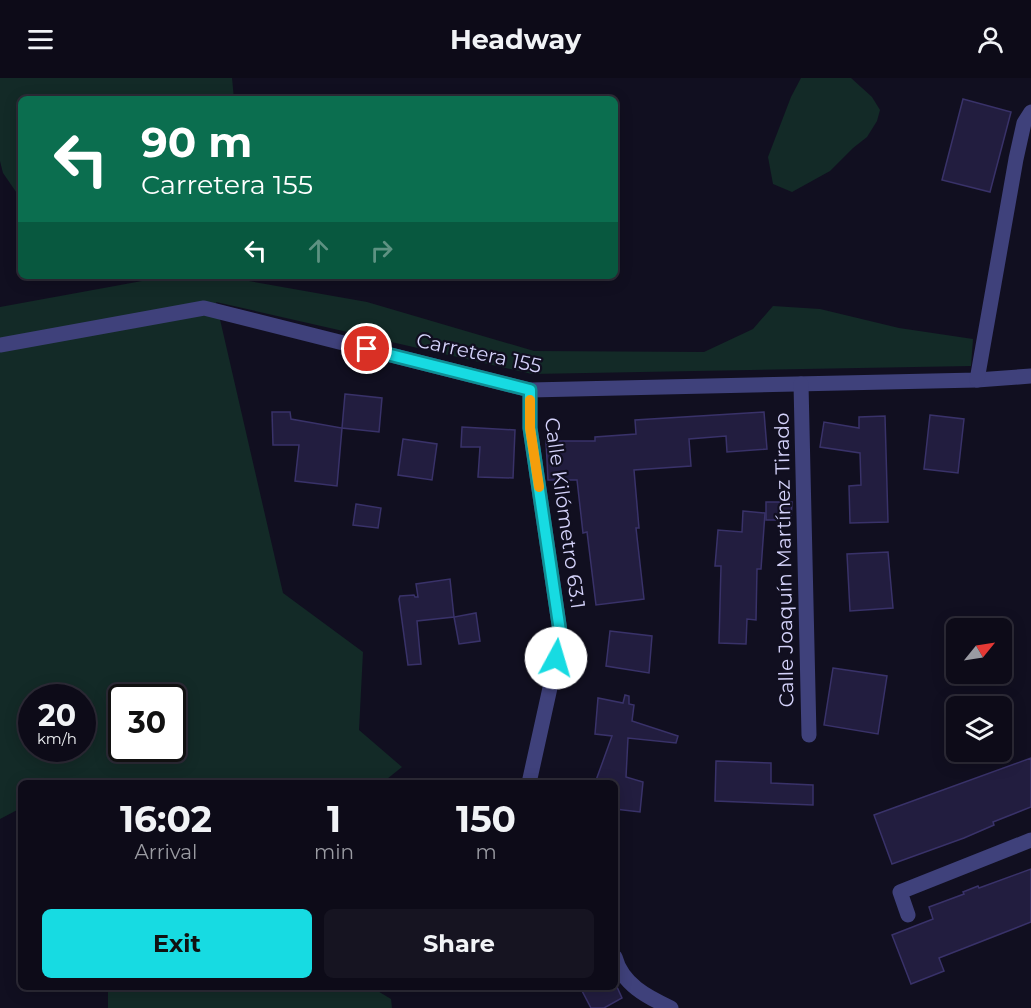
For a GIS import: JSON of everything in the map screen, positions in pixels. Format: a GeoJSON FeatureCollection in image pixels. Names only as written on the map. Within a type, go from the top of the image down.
{"type":"FeatureCollection","features":[{"type":"Feature","properties":{"kind":"street"},"geometry":{"type":"LineString","coordinates":[[977,380],[1016,159],[1024,123],[1031,112]]}},
{"type":"Feature","properties":{"kind":"street","name":"Carretera 155"},"geometry":{"type":"LineString","coordinates":[[0,345],[204,308],[530,390],[977,380],[1031,376]]}},
{"type":"Feature","properties":{"kind":"street","name":"Calle Joaquín Martínez Tirado"},"geometry":{"type":"LineString","coordinates":[[801,384],[809,735]]}},
{"type":"Feature","properties":{"kind":"street","name":"Calle Kilómetro 63.1"},"geometry":{"type":"LineString","coordinates":[[530,390],[530,428],[561,638],[531,780]]}},
{"type":"Feature","properties":{"kind":"street"},"geometry":{"type":"LineString","coordinates":[[908,915],[900,892],[1031,840]]}},
{"type":"Feature","properties":{"kind":"street"},"geometry":{"type":"LineString","coordinates":[[618,967],[628,982],[649,998],[670,1008]]}},
{"type":"Feature","properties":{"kind":"green space"},"geometry":{"type":"Polygon","coordinates":[[[0,78],[232,78],[234,96],[18,96],[18,195],[3,173],[0,161],[0,78]]]}},
{"type":"Feature","properties":{"kind":"green space"},"geometry":{"type":"Polygon","coordinates":[[[801,78],[851,78],[872,97],[880,110],[877,121],[867,137],[830,171],[792,192],[773,184],[768,157],[791,97],[801,78]]]}},
{"type":"Feature","properties":{"kind":"green space"},"geometry":{"type":"Polygon","coordinates":[[[153,279],[237,279],[367,302],[534,351],[704,352],[753,329],[773,306],[820,309],[899,328],[973,339],[971,366],[532,374],[216,302],[283,593],[363,652],[359,730],[402,767],[386,780],[18,780],[18,810],[0,819],[0,307],[153,279]]]}},
{"type":"Feature","properties":{"kind":"green space"},"geometry":{"type":"Polygon","coordinates":[[[108,990],[376,990],[391,999],[392,1008],[108,1008],[108,990]]]}},
{"type":"Feature","properties":{"kind":"building"},"geometry":{"type":"Polygon","coordinates":[[[963,99],[1011,112],[990,192],[942,180],[963,99]]]}},
{"type":"Feature","properties":{"kind":"building"},"geometry":{"type":"Polygon","coordinates":[[[345,394],[382,398],[379,432],[342,428],[345,394]]]}},
{"type":"Feature","properties":{"kind":"building"},"geometry":{"type":"Polygon","coordinates":[[[272,412],[290,412],[291,419],[342,428],[337,486],[295,481],[299,445],[273,445],[272,412]]]}},
{"type":"Feature","properties":{"kind":"building"},"geometry":{"type":"Polygon","coordinates":[[[764,412],[767,449],[727,452],[726,436],[689,439],[691,466],[634,470],[639,528],[636,528],[644,599],[596,605],[587,532],[583,533],[577,480],[548,480],[546,441],[595,441],[595,437],[636,434],[635,420],[764,412]]]}},
{"type":"Feature","properties":{"kind":"building"},"geometry":{"type":"Polygon","coordinates":[[[930,415],[964,419],[958,473],[924,469],[930,415]]]}},
{"type":"Feature","properties":{"kind":"building"},"geometry":{"type":"Polygon","coordinates":[[[885,416],[888,522],[850,523],[849,486],[861,485],[860,453],[820,447],[824,422],[859,428],[859,417],[885,416]]]}},
{"type":"Feature","properties":{"kind":"building"},"geometry":{"type":"Polygon","coordinates":[[[462,427],[515,430],[513,478],[478,477],[480,447],[461,447],[462,427]]]}},
{"type":"Feature","properties":{"kind":"building"},"geometry":{"type":"Polygon","coordinates":[[[403,439],[437,444],[432,480],[398,475],[403,439]]]}},
{"type":"Feature","properties":{"kind":"building"},"geometry":{"type":"Polygon","coordinates":[[[766,502],[792,502],[791,520],[766,520],[766,502]]]}},
{"type":"Feature","properties":{"kind":"building"},"geometry":{"type":"Polygon","coordinates":[[[356,504],[381,508],[378,528],[353,525],[356,504]]]}},
{"type":"Feature","properties":{"kind":"building"},"geometry":{"type":"Polygon","coordinates":[[[743,511],[765,513],[761,569],[757,569],[756,620],[747,619],[746,644],[719,643],[721,566],[715,566],[718,530],[742,532],[743,511]]]}},
{"type":"Feature","properties":{"kind":"building"},"geometry":{"type":"Polygon","coordinates":[[[888,552],[893,608],[850,611],[847,554],[888,552]]]}},
{"type":"Feature","properties":{"kind":"building"},"geometry":{"type":"Polygon","coordinates":[[[450,579],[454,617],[417,621],[421,664],[408,665],[400,596],[418,597],[416,584],[450,579]]]}},
{"type":"Feature","properties":{"kind":"building"},"geometry":{"type":"Polygon","coordinates":[[[476,613],[480,641],[459,644],[454,617],[476,613]]]}},
{"type":"Feature","properties":{"kind":"building"},"geometry":{"type":"Polygon","coordinates":[[[610,631],[652,636],[649,673],[606,666],[610,631]]]}},
{"type":"Feature","properties":{"kind":"building"},"geometry":{"type":"Polygon","coordinates":[[[833,668],[887,676],[878,734],[824,725],[833,668]]]}},
{"type":"Feature","properties":{"kind":"building"},"geometry":{"type":"Polygon","coordinates":[[[625,695],[629,696],[629,704],[634,705],[632,721],[678,736],[676,743],[628,738],[626,777],[643,782],[640,812],[618,809],[618,780],[596,780],[612,736],[595,734],[598,698],[623,703],[625,695]]]}},
{"type":"Feature","properties":{"kind":"building"},"geometry":{"type":"Polygon","coordinates":[[[1031,758],[1031,807],[993,822],[994,825],[964,838],[892,864],[874,815],[1031,758]]]}},
{"type":"Feature","properties":{"kind":"building"},"geometry":{"type":"Polygon","coordinates":[[[716,761],[771,763],[771,783],[813,785],[813,805],[715,801],[716,761]]]}},
{"type":"Feature","properties":{"kind":"building"},"geometry":{"type":"Polygon","coordinates":[[[1031,869],[1031,922],[939,958],[944,971],[911,984],[892,935],[933,919],[929,907],[964,894],[963,892],[978,886],[979,888],[1031,869]]]}},
{"type":"Feature","properties":{"kind":"building"},"geometry":{"type":"Polygon","coordinates":[[[618,989],[622,998],[604,1008],[591,1008],[582,990],[618,989]]]}},
{"type":"Feature","properties":{"kind":"slow traffic"},"geometry":{"type":"LineString","coordinates":[[530,400],[530,428],[539,487]]}},
{"type":"Feature","properties":{"kind":"route"},"geometry":{"type":"LineString","coordinates":[[367,349],[530,390],[530,428],[561,638],[556,658]]}}]}
